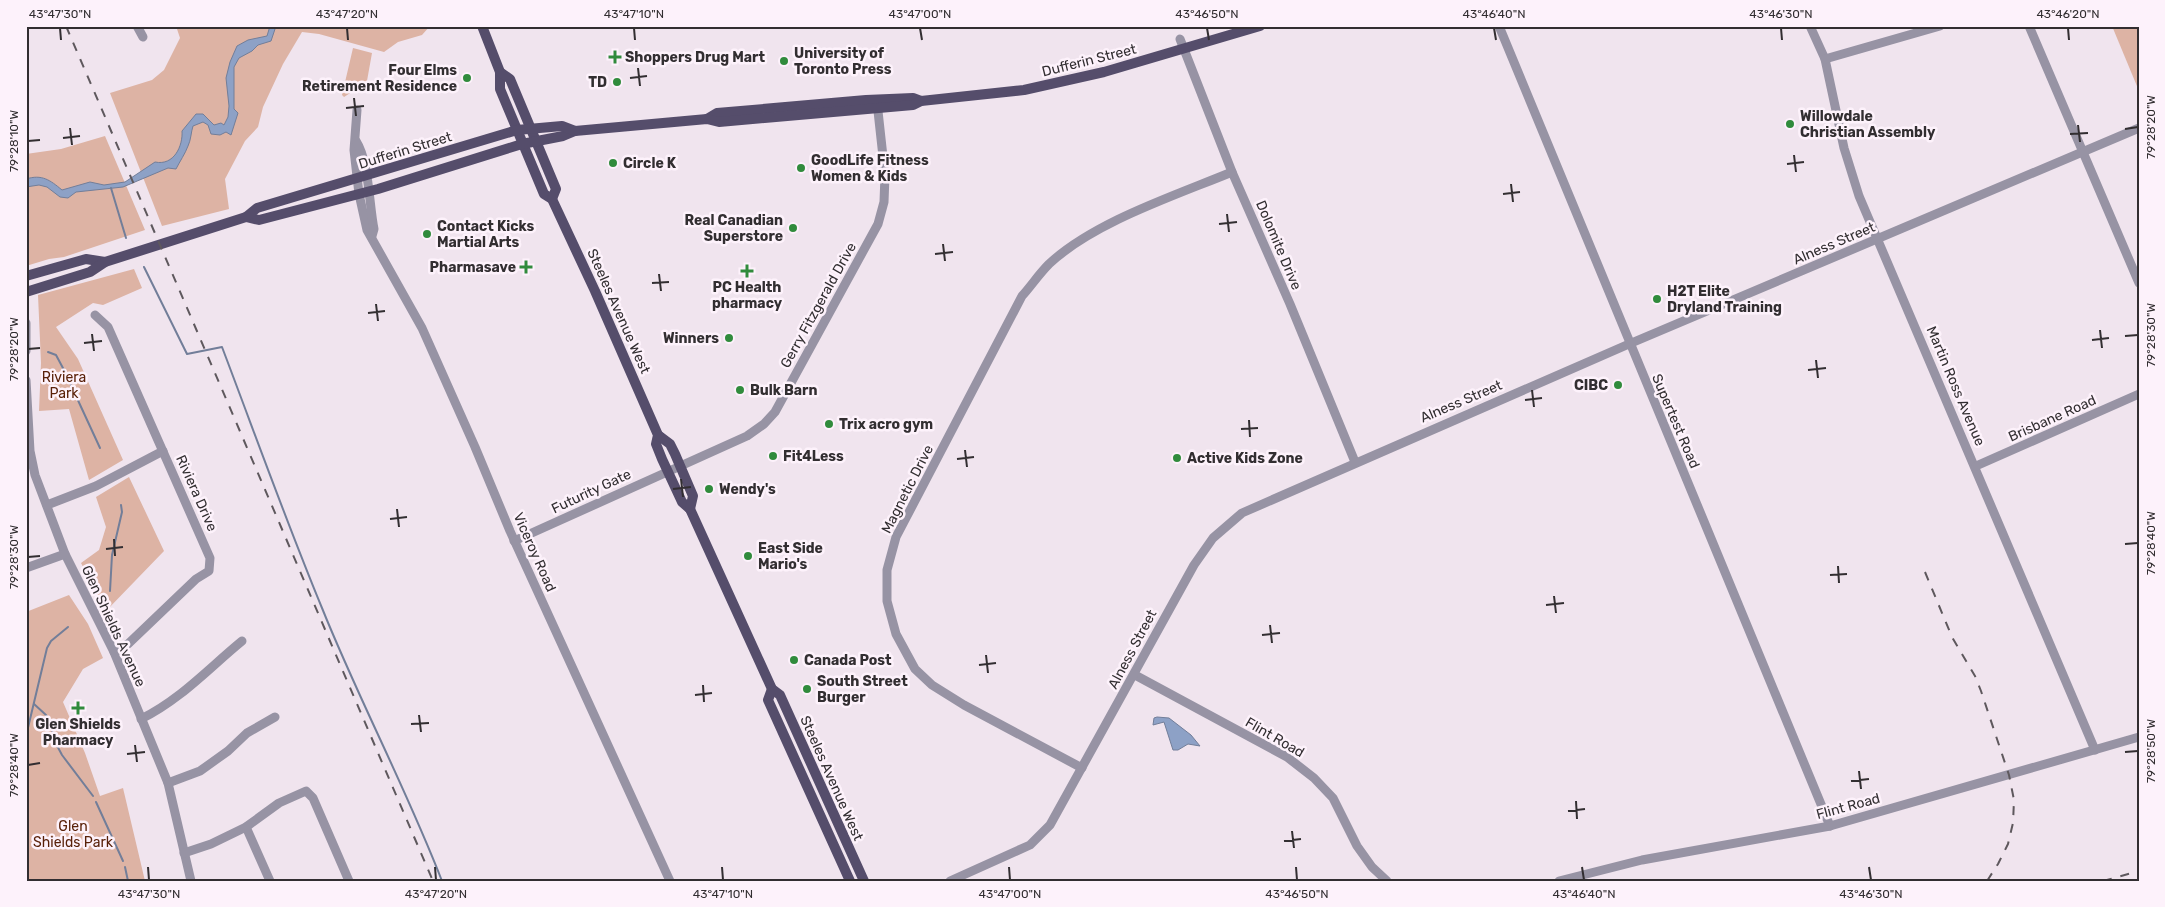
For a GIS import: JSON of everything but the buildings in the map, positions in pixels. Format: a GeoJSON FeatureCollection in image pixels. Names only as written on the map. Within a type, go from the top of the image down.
{"type":"FeatureCollection","features":[{"type":"Feature","properties":{"kind":"main road","name":"Steeles Avenue West"},"geometry":{"type":"LineString","coordinates":[[482,26],[500,72],[500,89],[522,144],[544,194],[552,199],[595,290],[658,435],[670,444],[693,496],[690,509]]}},
{"type":"Feature","properties":{"kind":"main road","name":"Dufferin Street"},"geometry":{"type":"LineString","coordinates":[[246,216],[258,220],[363,193],[522,144],[563,136],[575,131],[707,119],[719,122],[877,104],[913,98],[921,101],[1024,90],[1104,72],[1260,26]]}},
{"type":"Feature","properties":{"kind":"main road","name":"Steeles Avenue West"},"geometry":{"type":"LineString","coordinates":[[500,72],[510,79],[534,141],[556,189],[552,199]]}},
{"type":"Feature","properties":{"kind":"main road","name":"Dufferin Street"},"geometry":{"type":"LineString","coordinates":[[26,292],[90,272],[105,262],[246,216],[257,208],[517,130],[562,126],[575,131]]}},
{"type":"Feature","properties":{"kind":"main road","name":"Dufferin Street"},"geometry":{"type":"LineString","coordinates":[[26,276],[86,259],[105,262]]}},
{"type":"Feature","properties":{"kind":"main road","name":"Steeles Avenue West"},"geometry":{"type":"LineString","coordinates":[[658,435],[656,444],[682,502],[690,509],[772,689],[780,695],[864,881]]}},
{"type":"Feature","properties":{"kind":"main road","name":"Steeles Avenue West"},"geometry":{"type":"LineString","coordinates":[[772,689],[768,700],[850,881]]}},
{"type":"Feature","properties":{"kind":"main road"},"geometry":{"type":"LineString","coordinates":[[781,732],[794,726]]}},
{"type":"Feature","properties":{"kind":"street"},"geometry":{"type":"LineString","coordinates":[[137,26],[143,37]]}},
{"type":"Feature","properties":{"kind":"street","name":"Supertest Road"},"geometry":{"type":"LineString","coordinates":[[1499,26],[1628,344],[1830,826]]}},
{"type":"Feature","properties":{"kind":"street","name":"Martin Ross Avenue"},"geometry":{"type":"LineString","coordinates":[[1810,26],[1824,59],[1850,170],[1859,196],[1976,466],[2095,750]]}},
{"type":"Feature","properties":{"kind":"street"},"geometry":{"type":"LineString","coordinates":[[1824,59],[1940,26]]}},
{"type":"Feature","properties":{"kind":"street"},"geometry":{"type":"LineString","coordinates":[[2029,26],[2139,283]]}},
{"type":"Feature","properties":{"kind":"street","name":"Dolomite Drive"},"geometry":{"type":"LineString","coordinates":[[1180,39],[1193,77],[1232,172],[1290,304],[1355,462]]}},
{"type":"Feature","properties":{"kind":"street","name":"Gerry Fitzgerald Drive"},"geometry":{"type":"LineString","coordinates":[[680,466],[747,436],[764,424],[775,412],[878,224],[884,202],[885,175],[877,104]]}},
{"type":"Feature","properties":{"kind":"street","name":"Viceroy Road"},"geometry":{"type":"LineString","coordinates":[[357,110],[356,141],[361,149],[367,230],[422,328],[476,447],[514,541],[670,881]]}},
{"type":"Feature","properties":{"kind":"street","name":"Alness Street"},"geometry":{"type":"LineString","coordinates":[[950,881],[1030,845],[1050,825],[1135,675],[1177,594],[1213,538],[1242,513],[1628,344],[2139,128]]}},
{"type":"Feature","properties":{"kind":"street","name":"Magnetic Drive"},"geometry":{"type":"LineString","coordinates":[[1082,768],[964,705],[932,685],[915,668],[896,634],[887,601],[887,570],[896,537],[1022,296],[1049,265],[1078,242],[1108,225],[1232,172]]}},
{"type":"Feature","properties":{"kind":"street","name":"Riviera Drive"},"geometry":{"type":"LineString","coordinates":[[96,315],[108,327],[210,558],[209,572],[196,579],[128,644],[114,652]]}},
{"type":"Feature","properties":{"kind":"street"},"geometry":{"type":"LineString","coordinates":[[26,323],[26,351]]}},
{"type":"Feature","properties":{"kind":"street","name":"Glen Shields Avenue"},"geometry":{"type":"LineString","coordinates":[[26,380],[28,452],[34,475],[65,554],[114,652],[168,782],[191,881]]}},
{"type":"Feature","properties":{"kind":"street","name":"Brisbane Road"},"geometry":{"type":"LineString","coordinates":[[1976,466],[2139,394]]}},
{"type":"Feature","properties":{"kind":"street"},"geometry":{"type":"LineString","coordinates":[[47,505],[96,486],[163,451]]}},
{"type":"Feature","properties":{"kind":"street","name":"Futurity Gate"},"geometry":{"type":"LineString","coordinates":[[514,541],[680,466]]}},
{"type":"Feature","properties":{"kind":"street"},"geometry":{"type":"LineString","coordinates":[[26,568],[65,554]]}},
{"type":"Feature","properties":{"kind":"street"},"geometry":{"type":"LineString","coordinates":[[142,719],[178,698],[242,641]]}},
{"type":"Feature","properties":{"kind":"street","name":"Flint Road"},"geometry":{"type":"LineString","coordinates":[[1135,675],[1287,757],[1314,778],[1333,798],[1357,846],[1372,867],[1387,881]]}},
{"type":"Feature","properties":{"kind":"street"},"geometry":{"type":"LineString","coordinates":[[168,782],[200,771],[228,751],[247,733],[275,718]]}},
{"type":"Feature","properties":{"kind":"street","name":"Flint Road"},"geometry":{"type":"LineString","coordinates":[[1559,881],[1642,860],[1830,826],[2139,737]]}},
{"type":"Feature","properties":{"kind":"street"},"geometry":{"type":"LineString","coordinates":[[184,853],[211,844],[246,827],[279,803],[306,791],[313,798],[349,881]]}},
{"type":"Feature","properties":{"kind":"street"},"geometry":{"type":"LineString","coordinates":[[246,827],[270,881]]}},
{"type":"Feature","properties":{"kind":"green space"},"geometry":{"type":"Polygon","coordinates":[[[176,26],[430,26],[422,35],[398,42],[384,52],[319,34],[302,32],[283,64],[263,107],[258,127],[245,141],[225,179],[229,209],[162,226],[110,93],[152,80],[164,70],[180,38],[176,26]]]}},
{"type":"Feature","properties":{"kind":"green space"},"geometry":{"type":"Polygon","coordinates":[[[2112,26],[2139,26],[2139,91],[2112,26]]]}},
{"type":"Feature","properties":{"kind":"green space"},"geometry":{"type":"Polygon","coordinates":[[[353,48],[372,53],[365,92],[355,90],[344,97],[342,95],[353,48]]]}},
{"type":"Feature","properties":{"kind":"green space"},"geometry":{"type":"Polygon","coordinates":[[[105,136],[145,230],[64,257],[49,259],[26,266],[26,154],[61,149],[105,136]]]}},
{"type":"Feature","properties":{"kind":"green space","name":"Riviera Park"},"geometry":{"type":"Polygon","coordinates":[[[134,269],[142,288],[103,305],[93,303],[56,327],[78,359],[123,460],[89,480],[69,409],[39,411],[41,363],[38,295],[134,269]]]}},
{"type":"Feature","properties":{"kind":"green space"},"geometry":{"type":"Polygon","coordinates":[[[129,477],[164,551],[106,611],[81,563],[99,550],[106,527],[96,497],[129,477]]]}},
{"type":"Feature","properties":{"kind":"green space","name":"Glen Shields Park"},"geometry":{"type":"Polygon","coordinates":[[[69,595],[88,624],[103,658],[83,669],[63,702],[85,753],[100,796],[123,788],[145,881],[26,881],[26,612],[69,595]]]}},
{"type":"Feature","properties":{"kind":"water"},"geometry":{"type":"Polygon","coordinates":[[[270,26],[276,26],[271,41],[258,45],[252,51],[239,58],[234,67],[234,109],[238,113],[231,135],[226,132],[220,135],[211,134],[208,125],[203,122],[193,126],[189,144],[176,169],[168,168],[123,187],[76,192],[68,198],[60,197],[47,187],[39,185],[26,187],[26,179],[37,177],[50,181],[62,190],[90,182],[104,185],[125,182],[155,162],[167,161],[172,158],[181,143],[182,131],[196,114],[203,114],[214,125],[221,123],[224,125],[228,117],[229,106],[226,78],[237,46],[248,40],[267,36],[270,26]]]}},
{"type":"Feature","properties":{"kind":"water"},"geometry":{"type":"Polygon","coordinates":[[[1154,718],[1169,718],[1191,735],[1200,746],[1188,744],[1178,750],[1173,750],[1164,722],[1153,725],[1154,718]]]}},
{"type":"Feature","properties":{"kind":"waterway"},"geometry":{"type":"LineString","coordinates":[[111,188],[126,238]]}},
{"type":"Feature","properties":{"kind":"waterway"},"geometry":{"type":"LineString","coordinates":[[144,267],[187,354],[222,347],[322,608],[442,881]]}},
{"type":"Feature","properties":{"kind":"waterway"},"geometry":{"type":"LineString","coordinates":[[48,352],[56,355],[100,448]]}},
{"type":"Feature","properties":{"kind":"waterway"},"geometry":{"type":"LineString","coordinates":[[110,591],[112,555],[122,512],[121,505]]}},
{"type":"Feature","properties":{"kind":"waterway"},"geometry":{"type":"LineString","coordinates":[[26,736],[47,648],[51,641],[68,627]]}},
{"type":"Feature","properties":{"kind":"waterway"},"geometry":{"type":"LineString","coordinates":[[34,704],[46,715],[51,723],[54,740],[62,755],[93,796]]}},
{"type":"Feature","properties":{"kind":"waterway"},"geometry":{"type":"LineString","coordinates":[[96,802],[123,861]]}},
{"type":"Feature","properties":{"kind":"waterway"},"geometry":{"type":"LineString","coordinates":[[125,867],[128,881]]}},
{"type":"Feature","properties":{"kind":"railway"},"geometry":{"type":"LineString","coordinates":[[66,26],[433,881]]}},
{"type":"Feature","properties":{"kind":"railway"},"geometry":{"type":"LineString","coordinates":[[1925,572],[1952,637],[1975,676],[2009,775],[2014,800],[2013,823],[2008,844],[1987,881]]}},
{"type":"Feature","properties":{"kind":"railway"},"geometry":{"type":"LineString","coordinates":[[2103,881],[2139,871]]}},
{"type":"Feature","properties":{"kind":"place","name":"Shoppers Drug Mart"},"geometry":{"type":"Point","coordinates":[615,57]}},
{"type":"Feature","properties":{"kind":"place","name":"University of Toronto Press"},"geometry":{"type":"Point","coordinates":[784,61]}},
{"type":"Feature","properties":{"kind":"place","name":"Four Elms Retirement Residence"},"geometry":{"type":"Point","coordinates":[467,78]}},
{"type":"Feature","properties":{"kind":"place","name":"TD"},"geometry":{"type":"Point","coordinates":[617,82]}},
{"type":"Feature","properties":{"kind":"place","name":"Willowdale Christian Assembly"},"geometry":{"type":"Point","coordinates":[1790,124]}},
{"type":"Feature","properties":{"kind":"place","name":"Circle K"},"geometry":{"type":"Point","coordinates":[613,163]}},
{"type":"Feature","properties":{"kind":"place","name":"GoodLife Fitness Women & Kids"},"geometry":{"type":"Point","coordinates":[801,168]}},
{"type":"Feature","properties":{"kind":"place","name":"Real Canadian Superstore"},"geometry":{"type":"Point","coordinates":[793,228]}},
{"type":"Feature","properties":{"kind":"place","name":"Contact Kicks Martial Arts"},"geometry":{"type":"Point","coordinates":[427,234]}},
{"type":"Feature","properties":{"kind":"place","name":"Pharmasave"},"geometry":{"type":"Point","coordinates":[526,267]}},
{"type":"Feature","properties":{"kind":"place","name":"PC Health pharmacy"},"geometry":{"type":"Point","coordinates":[747,271]}},
{"type":"Feature","properties":{"kind":"place","name":"H2T Elite Dryland Training"},"geometry":{"type":"Point","coordinates":[1657,299]}},
{"type":"Feature","properties":{"kind":"place","name":"Winners"},"geometry":{"type":"Point","coordinates":[729,338]}},
{"type":"Feature","properties":{"kind":"place","name":"CIBC"},"geometry":{"type":"Point","coordinates":[1618,385]}},
{"type":"Feature","properties":{"kind":"place","name":"Bulk Barn"},"geometry":{"type":"Point","coordinates":[740,390]}},
{"type":"Feature","properties":{"kind":"place","name":"Trix acro gym"},"geometry":{"type":"Point","coordinates":[829,424]}},
{"type":"Feature","properties":{"kind":"place","name":"Fit4Less"},"geometry":{"type":"Point","coordinates":[773,456]}},
{"type":"Feature","properties":{"kind":"place","name":"Active Kids Zone"},"geometry":{"type":"Point","coordinates":[1177,458]}},
{"type":"Feature","properties":{"kind":"place","name":"Wendy's"},"geometry":{"type":"Point","coordinates":[709,489]}},
{"type":"Feature","properties":{"kind":"place","name":"East Side Mario's"},"geometry":{"type":"Point","coordinates":[748,556]}},
{"type":"Feature","properties":{"kind":"place","name":"Canada Post"},"geometry":{"type":"Point","coordinates":[794,660]}},
{"type":"Feature","properties":{"kind":"place","name":"South Street Burger"},"geometry":{"type":"Point","coordinates":[807,689]}},
{"type":"Feature","properties":{"kind":"place","name":"Glen Shields Pharmacy"},"geometry":{"type":"Point","coordinates":[78,708]}}]}
